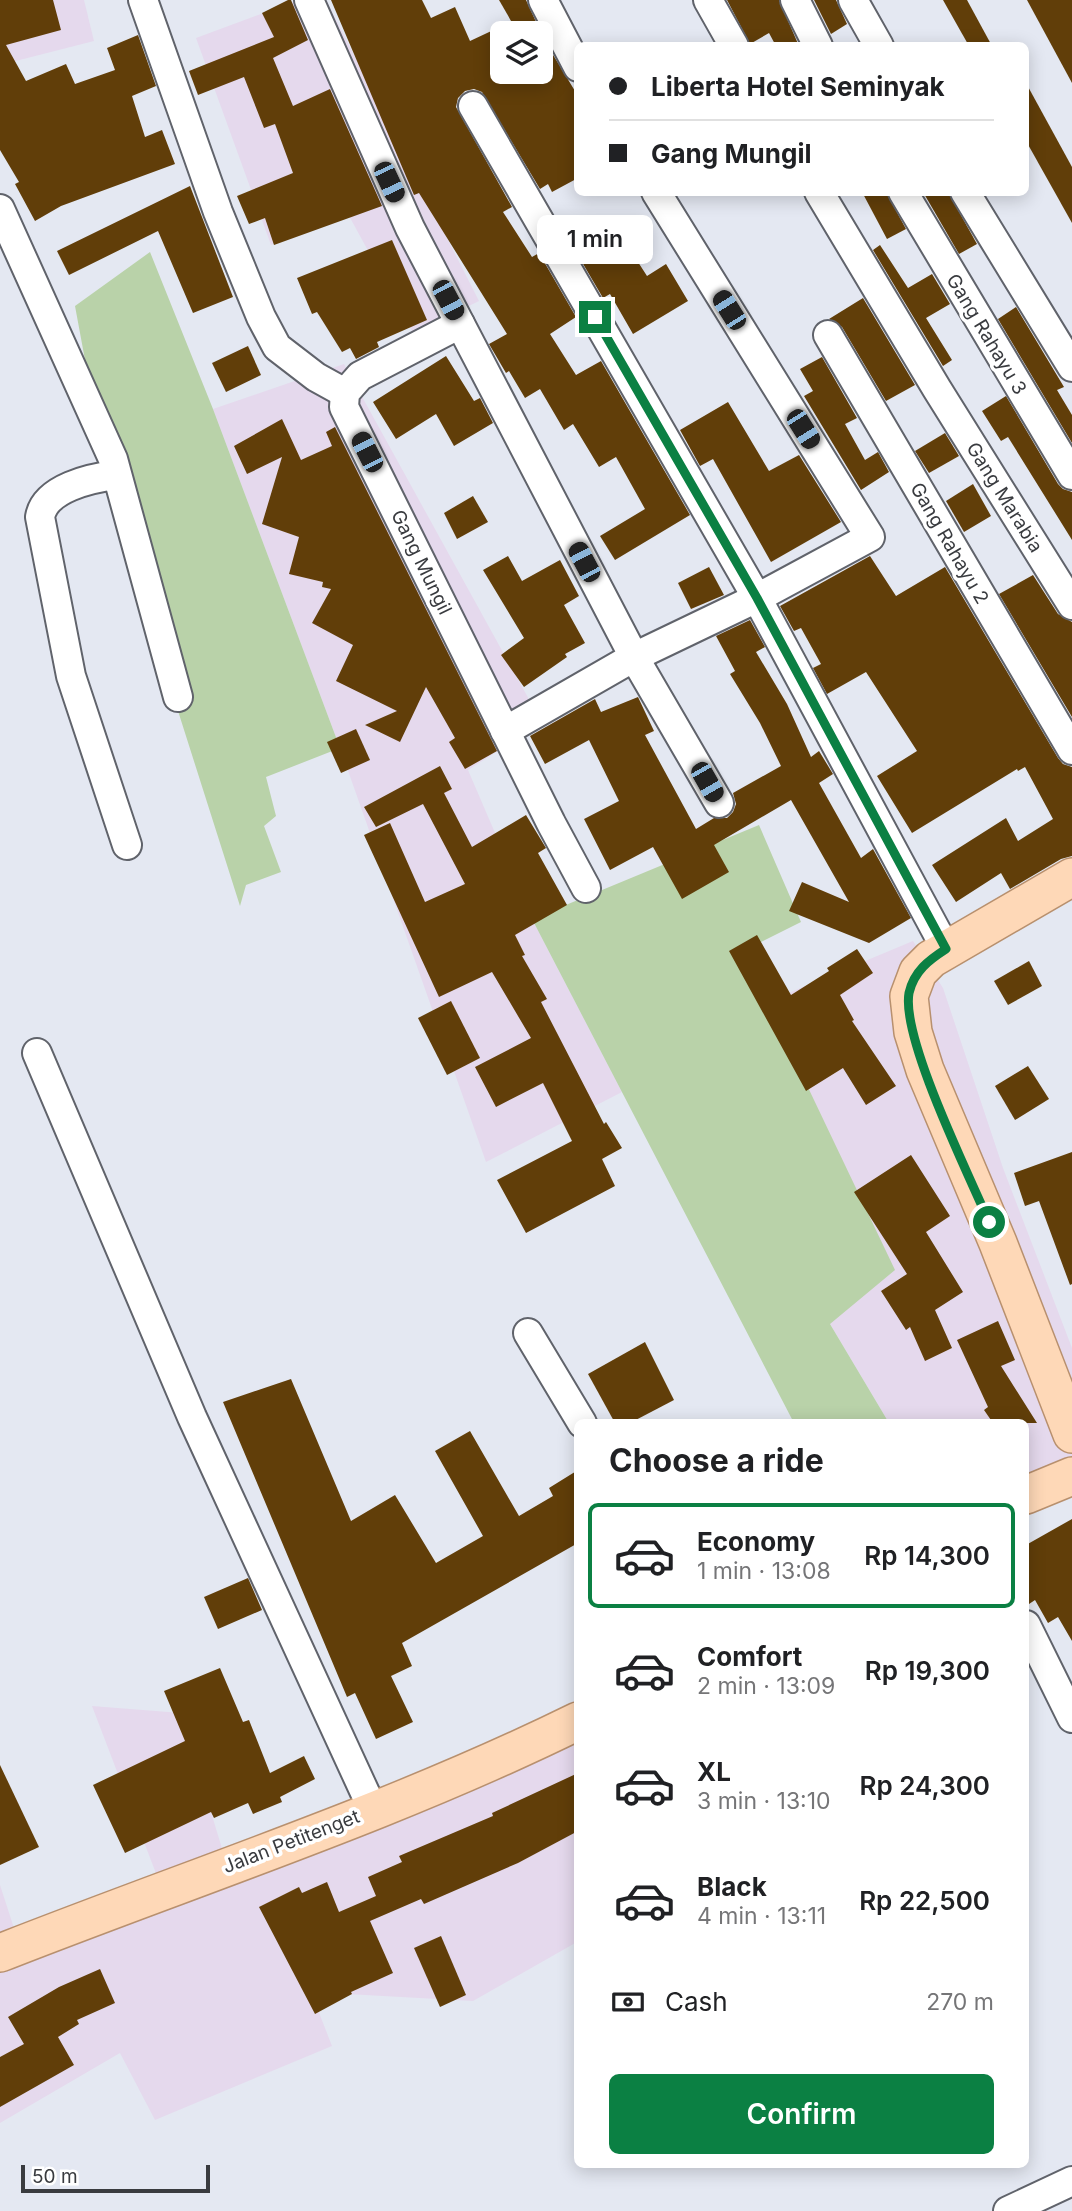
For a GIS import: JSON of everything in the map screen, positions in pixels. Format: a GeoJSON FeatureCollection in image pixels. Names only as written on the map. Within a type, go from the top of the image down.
{"type":"FeatureCollection","features":[{"type":"Feature","properties":{"kind":"main road"},"geometry":{"type":"LineString","coordinates":[[1068,888],[946,949],[923,966],[909,996],[913,1032],[925,1070],[998,1243],[1072,1434]]}},
{"type":"Feature","properties":{"kind":"main road"},"geometry":{"type":"LineString","coordinates":[[1029,1494],[1072,1476]]}},
{"type":"Feature","properties":{"kind":"main road","name":"Jalan Petitenget"},"geometry":{"type":"LineString","coordinates":[[0,1953],[457,1777],[574,1723]]}},
{"type":"Feature","properties":{"kind":"street"},"geometry":{"type":"LineString","coordinates":[[143,0],[218,212],[261,317],[277,346],[316,377],[345,393],[360,376],[460,324]]}},
{"type":"Feature","properties":{"kind":"street"},"geometry":{"type":"LineString","coordinates":[[309,0],[346,89],[410,228],[634,657],[719,803]]}},
{"type":"Feature","properties":{"kind":"street"},"geometry":{"type":"LineString","coordinates":[[543,0],[574,59]]}},
{"type":"Feature","properties":{"kind":"street"},"geometry":{"type":"LineString","coordinates":[[708,0],[732,42]]}},
{"type":"Feature","properties":{"kind":"street"},"geometry":{"type":"LineString","coordinates":[[795,0],[816,42]]}},
{"type":"Feature","properties":{"kind":"street"},"geometry":{"type":"LineString","coordinates":[[853,0],[876,42]]}},
{"type":"Feature","properties":{"kind":"street"},"geometry":{"type":"LineString","coordinates":[[473,107],[757,598],[946,949]]}},
{"type":"Feature","properties":{"kind":"street"},"geometry":{"type":"LineString","coordinates":[[505,731],[634,657],[757,598],[870,537],[658,196]]}},
{"type":"Feature","properties":{"kind":"street","name":"Gang Marabia"},"geometry":{"type":"LineString","coordinates":[[821,196],[937,389],[1072,605]]}},
{"type":"Feature","properties":{"kind":"street","name":"Gang Rahayu 3"},"geometry":{"type":"LineString","coordinates":[[905,196],[1072,475]]}},
{"type":"Feature","properties":{"kind":"street"},"geometry":{"type":"LineString","coordinates":[[967,196],[1072,367]]}},
{"type":"Feature","properties":{"kind":"street"},"geometry":{"type":"LineString","coordinates":[[0,209],[113,459],[178,697]]}},
{"type":"Feature","properties":{"kind":"street","name":"Gang Rahayu 2"},"geometry":{"type":"LineString","coordinates":[[828,335],[1072,750]]}},
{"type":"Feature","properties":{"kind":"street","name":"Gang Mungil"},"geometry":{"type":"LineString","coordinates":[[345,393],[344,407],[586,888]]}},
{"type":"Feature","properties":{"kind":"street"},"geometry":{"type":"LineString","coordinates":[[117,475],[94,479],[54,494],[46,501],[40,517],[71,676],[127,845]]}},
{"type":"Feature","properties":{"kind":"street"},"geometry":{"type":"LineString","coordinates":[[37,1053],[192,1417],[373,1810]]}},
{"type":"Feature","properties":{"kind":"street"},"geometry":{"type":"LineString","coordinates":[[528,1333],[580,1419]]}},
{"type":"Feature","properties":{"kind":"street"},"geometry":{"type":"LineString","coordinates":[[1029,1631],[1072,1717]]}},
{"type":"Feature","properties":{"kind":"street"},"geometry":{"type":"LineString","coordinates":[[1008,2211],[1072,2181]]}},
{"type":"Feature","properties":{"kind":"shaded area"},"geometry":{"type":"Polygon","coordinates":[[[0,0],[84,0],[94,41],[0,65],[0,0]]]}},
{"type":"Feature","properties":{"kind":"shaded area"},"geometry":{"type":"Polygon","coordinates":[[[299,0],[326,0],[479,301],[413,333],[348,214],[271,245],[196,38],[299,0]]]}},
{"type":"Feature","properties":{"kind":"shaded area"},"geometry":{"type":"Polygon","coordinates":[[[344,364],[542,723],[468,770],[532,919],[622,1092],[486,1162],[340,748],[213,409],[344,364]]]}},
{"type":"Feature","properties":{"kind":"shaded area"},"geometry":{"type":"Polygon","coordinates":[[[913,941],[943,988],[1003,1168],[1072,1348],[1072,1482],[1029,1500],[1029,1419],[887,1419],[830,1324],[767,1002],[913,941]]]}},
{"type":"Feature","properties":{"kind":"shaded area"},"geometry":{"type":"Polygon","coordinates":[[[92,1706],[181,1713],[227,1865],[574,1735],[574,1944],[473,2001],[311,1992],[332,2046],[155,2120],[120,2053],[0,2123],[0,1885],[23,1956],[165,1897],[92,1706]]]}},
{"type":"Feature","properties":{"kind":"green space"},"geometry":{"type":"Polygon","coordinates":[[[150,252],[213,409],[340,748],[266,777],[276,816],[264,826],[281,872],[246,885],[240,906],[111,500],[75,306],[150,252]]]}},
{"type":"Feature","properties":{"kind":"green space"},"geometry":{"type":"Polygon","coordinates":[[[759,825],[801,922],[743,951],[895,1270],[830,1324],[887,1419],[792,1419],[532,919],[759,825]]]}},
{"type":"Feature","properties":{"kind":"building"},"geometry":{"type":"Polygon","coordinates":[[[0,0],[53,0],[61,30],[6,45],[26,81],[66,64],[75,84],[115,70],[107,48],[138,35],[156,86],[132,96],[145,137],[162,130],[175,164],[61,206],[35,221],[15,184],[19,182],[0,150],[0,0]]]}},
{"type":"Feature","properties":{"kind":"building"},"geometry":{"type":"Polygon","coordinates":[[[291,0],[308,40],[273,58],[293,106],[330,89],[382,206],[274,245],[265,218],[249,224],[237,196],[293,173],[275,124],[264,128],[244,77],[198,95],[189,71],[274,37],[262,13],[291,0]]]}},
{"type":"Feature","properties":{"kind":"building"},"geometry":{"type":"Polygon","coordinates":[[[331,0],[422,0],[431,18],[455,7],[470,41],[490,32],[490,84],[553,84],[553,55],[574,89],[574,180],[552,192],[548,184],[540,189],[482,92],[474,89],[465,91],[458,98],[456,107],[512,207],[503,212],[532,257],[539,253],[576,317],[550,334],[576,375],[601,361],[690,515],[615,560],[600,536],[645,509],[616,457],[599,467],[573,424],[564,430],[540,389],[525,398],[509,371],[506,373],[489,344],[507,334],[419,193],[414,195],[331,0]]]}},
{"type":"Feature","properties":{"kind":"building"},"geometry":{"type":"Polygon","coordinates":[[[499,0],[526,0],[536,21],[511,21],[499,0]]]}},
{"type":"Feature","properties":{"kind":"building"},"geometry":{"type":"Polygon","coordinates":[[[727,0],[779,0],[797,42],[774,42],[769,33],[749,42],[727,0]]]}},
{"type":"Feature","properties":{"kind":"building"},"geometry":{"type":"Polygon","coordinates":[[[814,0],[836,0],[847,24],[831,34],[814,0]]]}},
{"type":"Feature","properties":{"kind":"building"},"geometry":{"type":"Polygon","coordinates":[[[943,0],[967,0],[990,42],[967,42],[943,0]]]}},
{"type":"Feature","properties":{"kind":"building"},"geometry":{"type":"Polygon","coordinates":[[[1027,0],[1072,0],[1072,83],[1027,0]]]}},
{"type":"Feature","properties":{"kind":"building"},"geometry":{"type":"Polygon","coordinates":[[[1029,88],[1072,167],[1072,223],[1029,146],[1029,88]]]}},
{"type":"Feature","properties":{"kind":"building"},"geometry":{"type":"Polygon","coordinates":[[[190,186],[233,297],[193,313],[158,231],[69,275],[57,251],[190,186]]]}},
{"type":"Feature","properties":{"kind":"building"},"geometry":{"type":"Polygon","coordinates":[[[864,196],[888,196],[906,229],[887,239],[864,196]]]}},
{"type":"Feature","properties":{"kind":"building"},"geometry":{"type":"Polygon","coordinates":[[[925,196],[950,196],[977,244],[959,254],[925,196]]]}},
{"type":"Feature","properties":{"kind":"building"},"geometry":{"type":"Polygon","coordinates":[[[611,220],[647,276],[666,264],[688,301],[633,334],[610,294],[603,298],[572,245],[611,220]]]}},
{"type":"Feature","properties":{"kind":"building"},"geometry":{"type":"Polygon","coordinates":[[[392,240],[427,320],[377,342],[379,347],[356,359],[350,348],[342,352],[317,312],[312,314],[297,278],[392,240]]]}},
{"type":"Feature","properties":{"kind":"building"},"geometry":{"type":"Polygon","coordinates":[[[880,245],[908,288],[932,274],[950,304],[926,318],[952,360],[943,366],[873,250],[880,245]]]}},
{"type":"Feature","properties":{"kind":"building"},"geometry":{"type":"Polygon","coordinates":[[[863,298],[915,385],[886,401],[842,327],[829,319],[863,298]]]}},
{"type":"Feature","properties":{"kind":"building"},"geometry":{"type":"Polygon","coordinates":[[[1016,307],[1064,387],[1057,390],[1072,415],[1072,443],[998,319],[1016,307]]]}},
{"type":"Feature","properties":{"kind":"building"},"geometry":{"type":"Polygon","coordinates":[[[248,346],[261,375],[226,392],[212,363],[248,346]]]}},
{"type":"Feature","properties":{"kind":"building"},"geometry":{"type":"Polygon","coordinates":[[[446,356],[474,401],[480,398],[493,423],[454,446],[436,414],[396,439],[373,402],[446,356]]]}},
{"type":"Feature","properties":{"kind":"building"},"geometry":{"type":"Polygon","coordinates":[[[822,357],[857,418],[845,424],[865,460],[878,452],[889,472],[861,490],[804,396],[813,391],[800,369],[822,357]]]}},
{"type":"Feature","properties":{"kind":"building"},"geometry":{"type":"Polygon","coordinates":[[[1006,396],[1058,484],[1072,492],[1072,540],[1008,437],[1001,441],[982,411],[1006,396]]]}},
{"type":"Feature","properties":{"kind":"building"},"geometry":{"type":"Polygon","coordinates":[[[728,402],[769,471],[799,455],[841,522],[771,562],[713,459],[700,466],[680,430],[728,402]]]}},
{"type":"Feature","properties":{"kind":"building"},"geometry":{"type":"Polygon","coordinates":[[[282,419],[301,460],[332,446],[326,432],[335,427],[497,751],[465,769],[449,742],[455,738],[426,687],[400,742],[365,725],[397,711],[336,681],[353,645],[312,623],[331,589],[322,587],[323,582],[289,574],[299,537],[262,524],[282,457],[247,474],[234,446],[282,419]]]}},
{"type":"Feature","properties":{"kind":"building"},"geometry":{"type":"Polygon","coordinates":[[[945,433],[959,456],[929,473],[915,451],[945,433]]]}},
{"type":"Feature","properties":{"kind":"building"},"geometry":{"type":"Polygon","coordinates":[[[973,484],[991,516],[964,532],[946,501],[973,484]]]}},
{"type":"Feature","properties":{"kind":"building"},"geometry":{"type":"Polygon","coordinates":[[[473,496],[488,522],[457,539],[444,513],[473,496]]]}},
{"type":"Feature","properties":{"kind":"building"},"geometry":{"type":"Polygon","coordinates":[[[508,556],[522,581],[560,560],[579,596],[564,605],[585,643],[565,654],[567,657],[524,687],[501,655],[524,638],[483,570],[508,556]]]}},
{"type":"Feature","properties":{"kind":"building"},"geometry":{"type":"Polygon","coordinates":[[[870,556],[896,596],[945,567],[1058,758],[1063,764],[1072,767],[1072,856],[1061,859],[1010,889],[1001,873],[956,902],[932,865],[1006,818],[1018,841],[1053,819],[1025,767],[1018,771],[1017,769],[912,833],[877,776],[917,751],[866,672],[827,694],[813,668],[821,664],[801,628],[794,631],[780,606],[870,556]]]}},
{"type":"Feature","properties":{"kind":"building"},"geometry":{"type":"Polygon","coordinates":[[[709,567],[724,595],[691,609],[678,583],[709,567]]]}},
{"type":"Feature","properties":{"kind":"building"},"geometry":{"type":"Polygon","coordinates":[[[1033,575],[1058,614],[1072,622],[1072,717],[999,594],[1033,575]]]}},
{"type":"Feature","properties":{"kind":"building"},"geometry":{"type":"Polygon","coordinates":[[[750,620],[765,647],[756,652],[787,704],[811,757],[819,751],[833,774],[819,783],[861,858],[873,849],[911,918],[869,943],[789,911],[802,882],[849,902],[791,800],[714,845],[729,872],[682,899],[653,847],[610,870],[584,819],[619,801],[589,740],[545,764],[530,736],[595,699],[601,712],[638,697],[654,731],[645,735],[696,829],[714,818],[727,818],[736,804],[733,793],[781,766],[760,723],[730,674],[735,671],[716,636],[750,620]]]}},
{"type":"Feature","properties":{"kind":"building"},"geometry":{"type":"Polygon","coordinates":[[[356,729],[370,760],[341,773],[327,742],[356,729]]]}},
{"type":"Feature","properties":{"kind":"building"},"geometry":{"type":"Polygon","coordinates":[[[440,766],[452,789],[444,793],[472,847],[526,815],[546,848],[538,853],[567,905],[515,935],[525,955],[522,956],[547,999],[541,1002],[604,1124],[606,1122],[622,1148],[602,1159],[615,1186],[526,1233],[497,1180],[572,1141],[543,1083],[496,1107],[475,1067],[531,1038],[492,972],[439,997],[364,835],[390,823],[425,902],[465,884],[423,804],[376,827],[364,807],[440,766]]]}},
{"type":"Feature","properties":{"kind":"building"},"geometry":{"type":"Polygon","coordinates":[[[757,935],[791,995],[857,949],[873,973],[840,995],[854,1020],[852,1021],[896,1086],[866,1105],[843,1068],[806,1091],[729,951],[757,935]]]}},
{"type":"Feature","properties":{"kind":"building"},"geometry":{"type":"Polygon","coordinates":[[[1029,961],[1042,986],[1008,1005],[994,981],[1029,961]]]}},
{"type":"Feature","properties":{"kind":"building"},"geometry":{"type":"Polygon","coordinates":[[[451,1001],[480,1058],[447,1075],[418,1018],[451,1001]]]}},
{"type":"Feature","properties":{"kind":"building"},"geometry":{"type":"Polygon","coordinates":[[[1028,1066],[1049,1099],[1015,1120],[995,1086],[1028,1066]]]}},
{"type":"Feature","properties":{"kind":"building"},"geometry":{"type":"Polygon","coordinates":[[[1072,1152],[1070,1285],[1039,1201],[1025,1206],[1014,1173],[1072,1152]]]}},
{"type":"Feature","properties":{"kind":"building"},"geometry":{"type":"Polygon","coordinates":[[[911,1155],[950,1216],[926,1232],[963,1292],[935,1310],[952,1348],[925,1361],[910,1327],[906,1330],[881,1291],[907,1274],[854,1192],[911,1155]]]}},
{"type":"Feature","properties":{"kind":"building"},"geometry":{"type":"Polygon","coordinates":[[[998,1321],[1015,1360],[1001,1366],[1037,1423],[1029,1423],[1029,1419],[990,1419],[984,1410],[988,1407],[957,1340],[998,1321]]]}},
{"type":"Feature","properties":{"kind":"building"},"geometry":{"type":"Polygon","coordinates":[[[645,1342],[674,1400],[638,1419],[613,1419],[588,1374],[645,1342]]]}},
{"type":"Feature","properties":{"kind":"building"},"geometry":{"type":"Polygon","coordinates":[[[291,1379],[351,1521],[395,1495],[436,1563],[483,1536],[435,1451],[470,1431],[519,1516],[553,1496],[549,1488],[574,1472],[574,1545],[402,1643],[412,1666],[391,1676],[413,1722],[376,1739],[355,1693],[347,1697],[223,1402],[291,1379]]]}},
{"type":"Feature","properties":{"kind":"building"},"geometry":{"type":"Polygon","coordinates":[[[1072,1519],[1072,1641],[1058,1617],[1048,1623],[1035,1600],[1029,1604],[1029,1543],[1072,1519]]]}},
{"type":"Feature","properties":{"kind":"building"},"geometry":{"type":"Polygon","coordinates":[[[248,1578],[262,1610],[218,1629],[204,1597],[248,1578]]]}},
{"type":"Feature","properties":{"kind":"building"},"geometry":{"type":"Polygon","coordinates":[[[220,1668],[243,1722],[249,1720],[270,1773],[304,1756],[315,1779],[280,1797],[282,1802],[253,1814],[248,1803],[214,1818],[211,1812],[125,1853],[93,1785],[185,1741],[164,1691],[220,1668]]]}},
{"type":"Feature","properties":{"kind":"building"},"geometry":{"type":"Polygon","coordinates":[[[0,1765],[39,1847],[0,1865],[0,1765]]]}},
{"type":"Feature","properties":{"kind":"building"},"geometry":{"type":"Polygon","coordinates":[[[574,1775],[574,1833],[518,1863],[424,1904],[421,1899],[370,1921],[393,1973],[351,1992],[352,1994],[315,2014],[259,1907],[299,1887],[302,1893],[327,1882],[339,1912],[376,1896],[368,1877],[402,1862],[399,1856],[493,1816],[492,1813],[574,1775]]]}},
{"type":"Feature","properties":{"kind":"building"},"geometry":{"type":"Polygon","coordinates":[[[441,1936],[466,1995],[440,2007],[414,1948],[441,1936]]]}},
{"type":"Feature","properties":{"kind":"building"},"geometry":{"type":"Polygon","coordinates":[[[100,1969],[115,2003],[77,2020],[79,2024],[58,2037],[74,2065],[0,2107],[0,2057],[24,2044],[8,2017],[59,1987],[100,1969]]]}},
{"type":"Feature","properties":{"kind":"route"},"geometry":{"type":"LineString","coordinates":[[595,317],[757,598],[946,949],[918,972],[909,996],[909,1016],[925,1070],[989,1222]]}}]}
